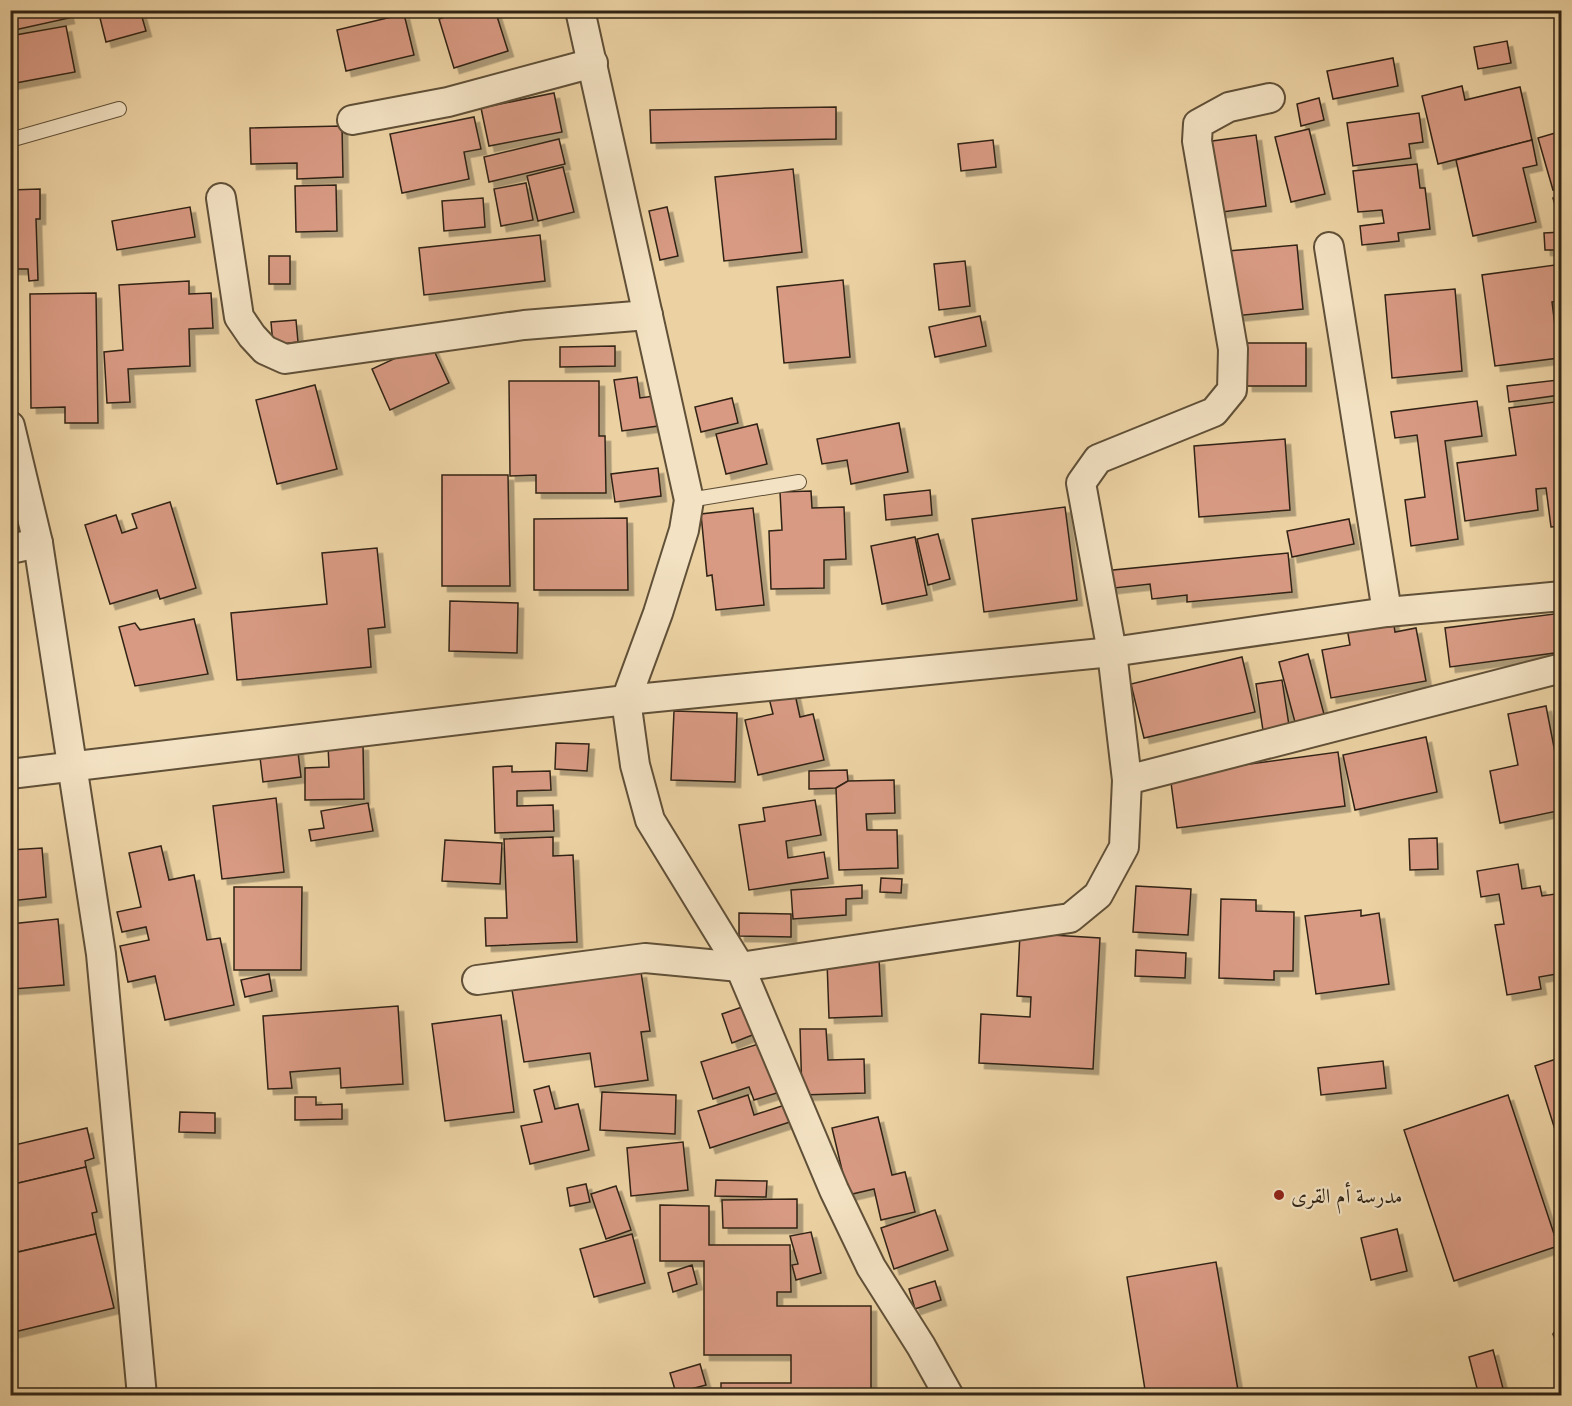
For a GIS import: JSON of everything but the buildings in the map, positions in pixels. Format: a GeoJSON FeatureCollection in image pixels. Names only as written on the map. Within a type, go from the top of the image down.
{"type":"FeatureCollection","features":[{"type":"Feature","properties":{"kind":"street"},"geometry":{"type":"LineString","coordinates":[[580,10],[689,500],[684,530],[675,561],[626,700],[635,765],[650,820],[740,967],[843,1209],[871,1267],[949,1395]]}},
{"type":"Feature","properties":{"kind":"street"},"geometry":{"type":"LineString","coordinates":[[352,120],[448,102],[593,63]]}},
{"type":"Feature","properties":{"kind":"street"},"geometry":{"type":"LineString","coordinates":[[477,980],[645,958],[740,967],[1070,918],[1098,895],[1124,847],[1127,780],[1112,652],[1081,483],[1098,459],[1214,412],[1232,390],[1233,349],[1197,141],[1198,124],[1229,107],[1270,98]]}},
{"type":"Feature","properties":{"kind":"street"},"geometry":{"type":"LineString","coordinates":[[221,198],[239,316],[252,336],[265,350],[285,359],[524,325],[648,315]]}},
{"type":"Feature","properties":{"kind":"street"},"geometry":{"type":"LineString","coordinates":[[1329,247],[1387,612]]}},
{"type":"Feature","properties":{"kind":"street"},"geometry":{"type":"LineString","coordinates":[[10,426],[38,543],[101,954],[142,1395]]}},
{"type":"Feature","properties":{"kind":"street"},"geometry":{"type":"LineString","coordinates":[[10,549],[38,543]]}},
{"type":"Feature","properties":{"kind":"street"},"geometry":{"type":"LineString","coordinates":[[10,774],[626,700],[1112,652],[1387,612],[1562,596]]}},
{"type":"Feature","properties":{"kind":"street"},"geometry":{"type":"LineString","coordinates":[[1127,780],[1562,668]]}},
{"type":"Feature","properties":{"kind":"lane"},"geometry":{"type":"LineString","coordinates":[[10,140],[119,109]]}},
{"type":"Feature","properties":{"kind":"lane"},"geometry":{"type":"LineString","coordinates":[[689,500],[799,482]]}},
{"type":"Feature","properties":{"kind":"place","name":"مدرسة أم القرى"},"geometry":{"type":"Point","coordinates":[1279,1195]}}]}
